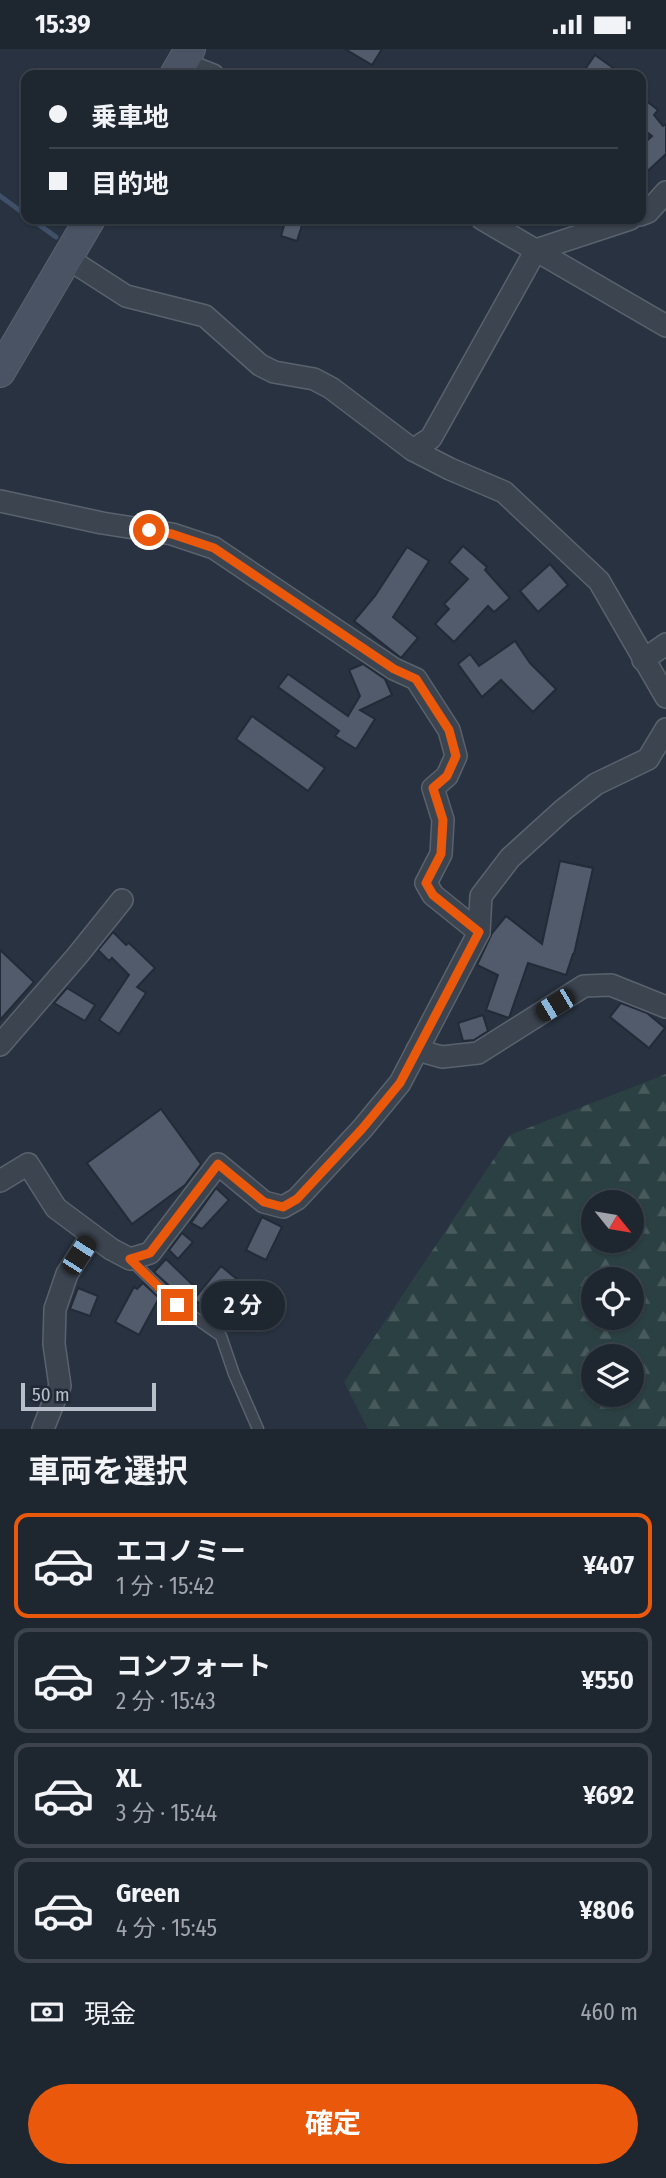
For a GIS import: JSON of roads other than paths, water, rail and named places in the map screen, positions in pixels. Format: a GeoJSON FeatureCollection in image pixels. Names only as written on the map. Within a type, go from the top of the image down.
{"type":"FeatureCollection","features":[{"type":"Feature","properties":{"kind":"street"},"geometry":{"type":"LineString","coordinates":[[182,62],[201,70]]}},
{"type":"Feature","properties":{"kind":"street"},"geometry":{"type":"LineString","coordinates":[[646,213],[666,192]]}},
{"type":"Feature","properties":{"kind":"street"},"geometry":{"type":"LineString","coordinates":[[0,372],[87,224]]}},
{"type":"Feature","properties":{"kind":"street"},"geometry":{"type":"LineString","coordinates":[[491,224],[666,326]]}},
{"type":"Feature","properties":{"kind":"street"},"geometry":{"type":"LineString","coordinates":[[413,450],[431,438],[536,250],[615,224]]}},
{"type":"Feature","properties":{"kind":"street"},"geometry":{"type":"LineString","coordinates":[[67,258],[126,296],[205,316],[260,365],[274,372],[314,379],[331,388],[413,450],[450,470],[504,492],[599,581],[666,697]]}},
{"type":"Feature","properties":{"kind":"street"},"geometry":{"type":"LineString","coordinates":[[0,501],[102,523],[172,534],[214,548],[394,669],[416,679],[449,730],[456,756],[447,776],[433,788],[443,820],[441,854],[426,883],[433,895],[479,932]]}},
{"type":"Feature","properties":{"kind":"street"},"geometry":{"type":"LineString","coordinates":[[643,660],[666,644]]}},
{"type":"Feature","properties":{"kind":"street"},"geometry":{"type":"LineString","coordinates":[[0,1181],[28,1164],[56,1208],[111,1249],[130,1259],[150,1253],[218,1164],[264,1202],[283,1207],[297,1199],[362,1129],[400,1083],[479,932],[481,896],[510,858],[596,784],[648,759],[666,729]]}},
{"type":"Feature","properties":{"kind":"street"},"geometry":{"type":"LineString","coordinates":[[0,1045],[122,900]]}},
{"type":"Feature","properties":{"kind":"street"},"geometry":{"type":"LineString","coordinates":[[417,1050],[442,1057],[478,1053],[584,985],[611,985],[666,1007]]}},
{"type":"Feature","properties":{"kind":"street"},"geometry":{"type":"LineString","coordinates":[[43,1429],[60,1386],[54,1344],[55,1309],[67,1274],[92,1235]]}},
{"type":"Feature","properties":{"kind":"lane"},"geometry":{"type":"LineString","coordinates":[[130,1259],[177,1305],[221,1336],[258,1429]]}},
{"type":"Feature","properties":{"kind":"waterway"},"geometry":{"type":"LineString","coordinates":[[0,196],[21,211]]}},
{"type":"Feature","properties":{"kind":"waterway"},"geometry":{"type":"LineString","coordinates":[[38,224],[56,237]]}}]}
